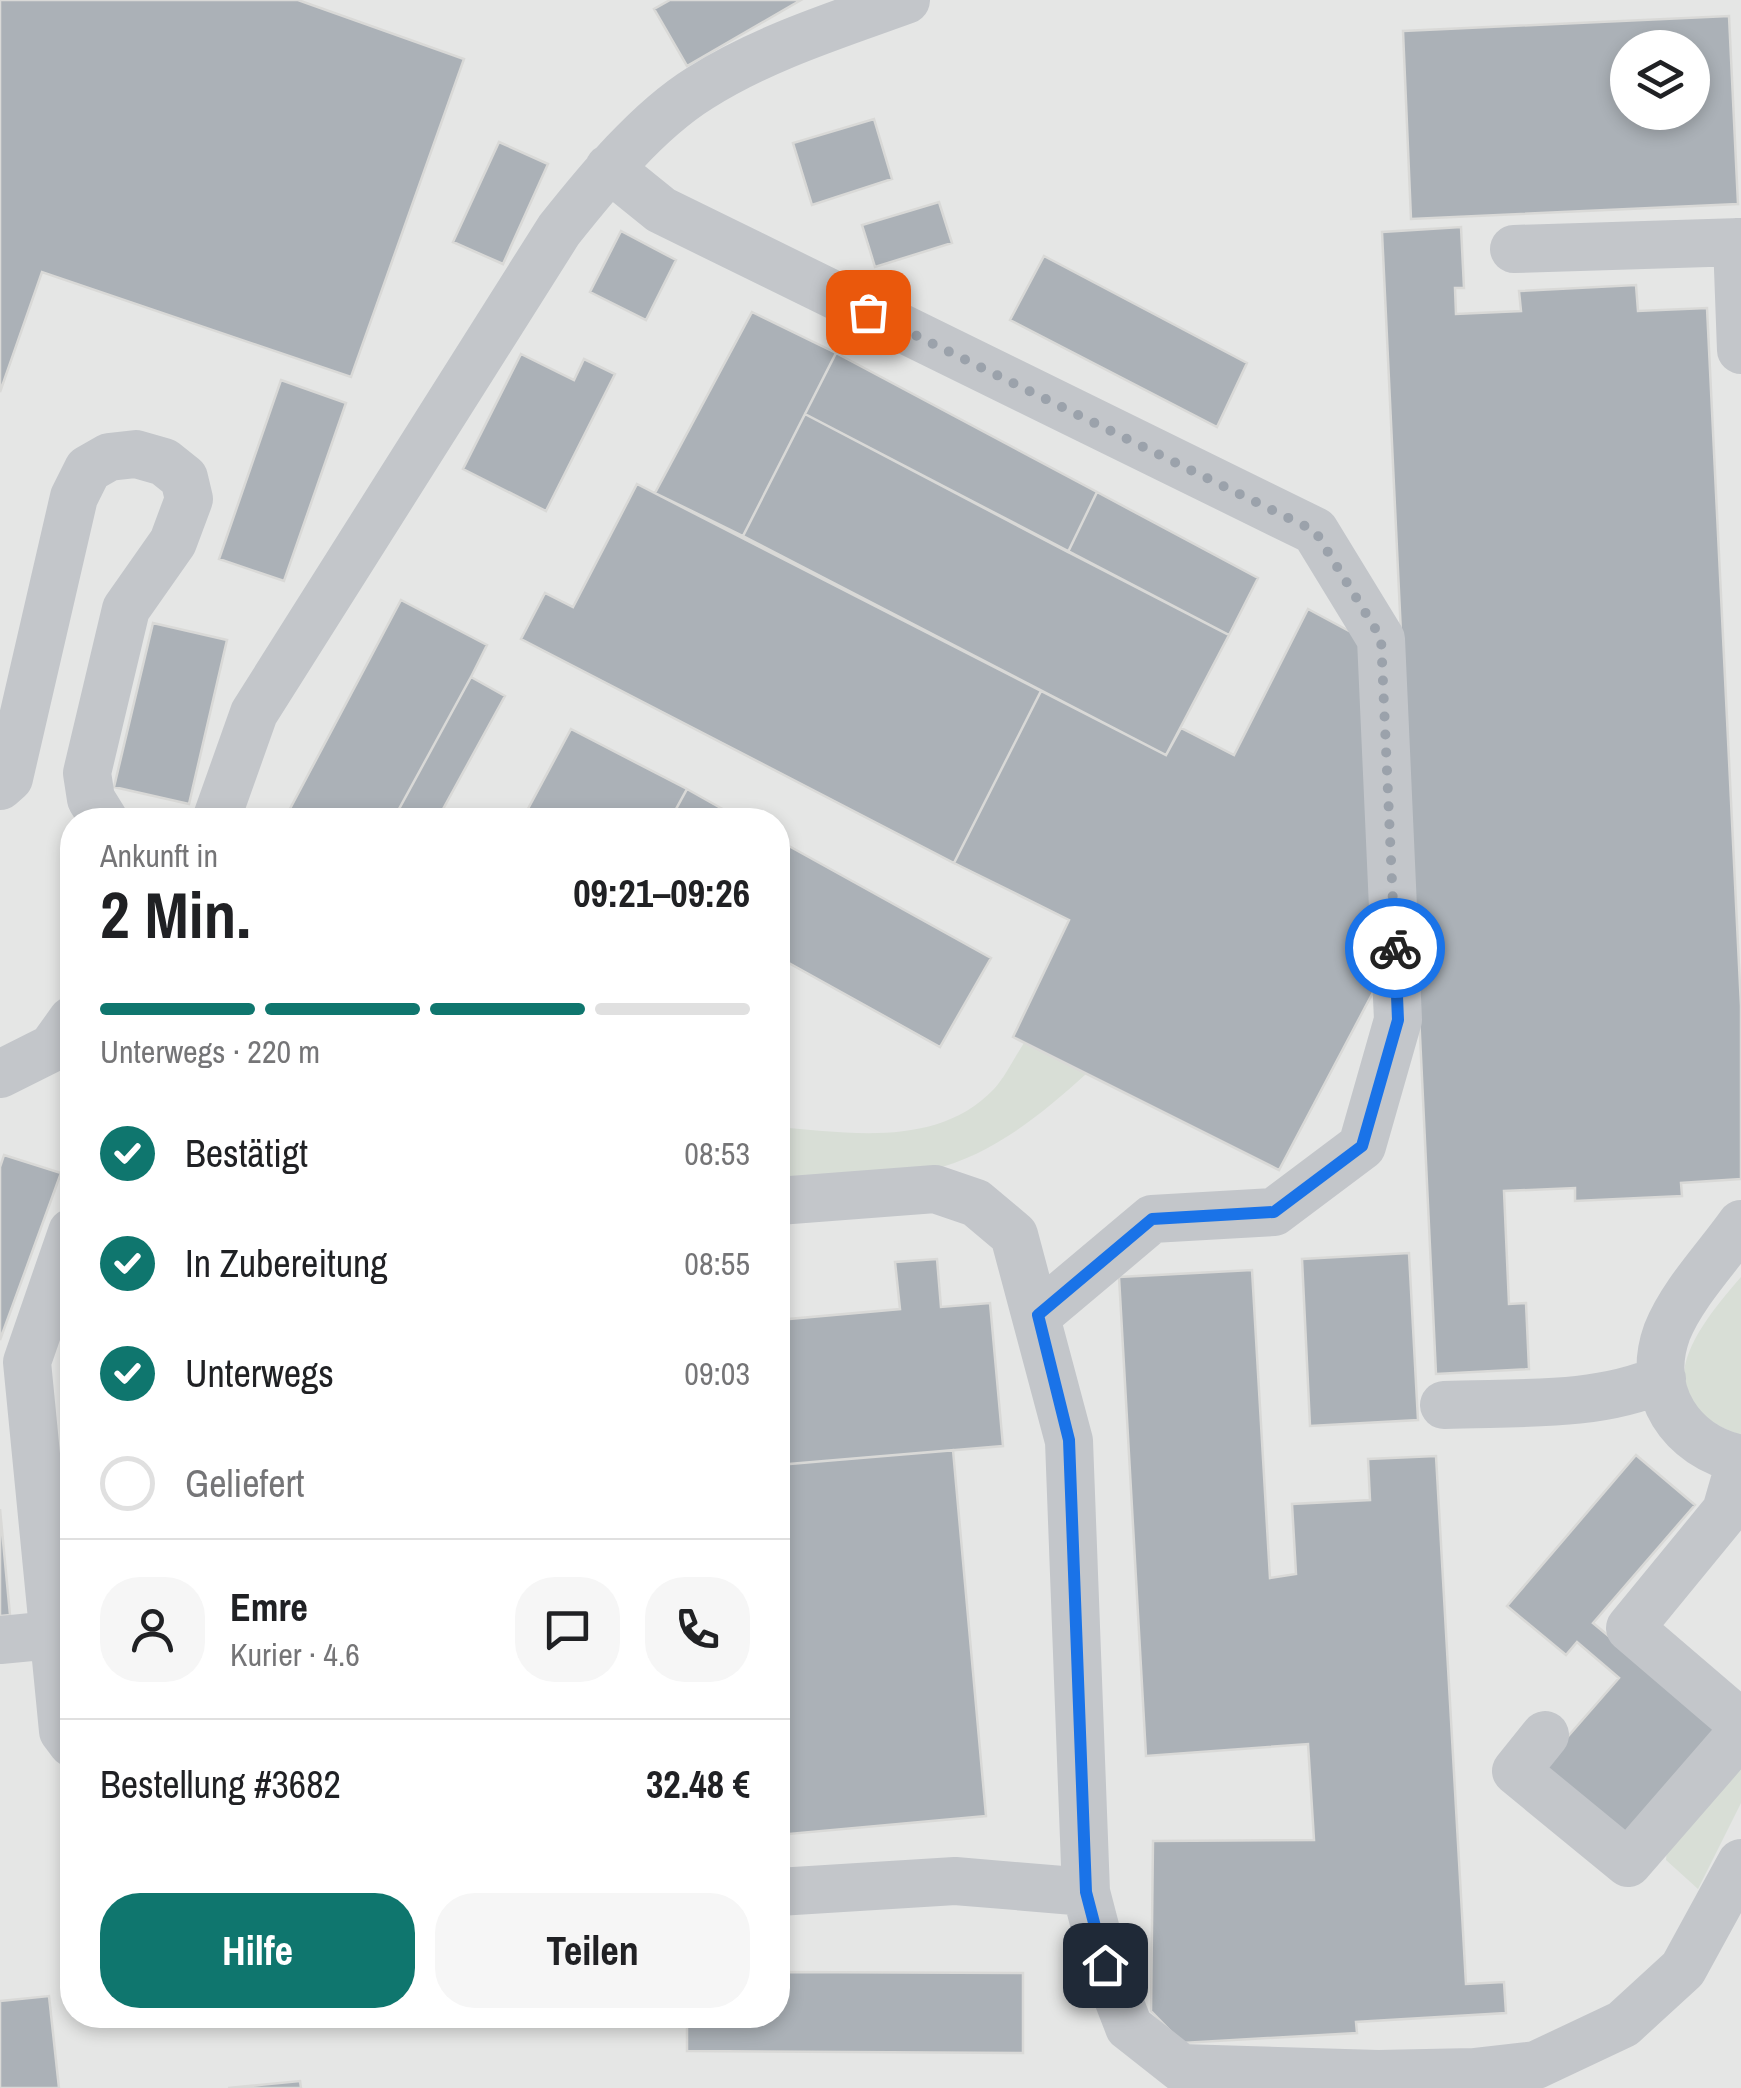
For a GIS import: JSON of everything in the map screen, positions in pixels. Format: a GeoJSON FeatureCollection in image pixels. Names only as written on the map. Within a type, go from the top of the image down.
{"type":"FeatureCollection","features":[{"type":"Feature","properties":{"kind":"street"},"geometry":{"type":"LineString","coordinates":[[220,808],[254,713],[560,230],[609,168],[698,88],[791,42],[906,0]]}},
{"type":"Feature","properties":{"kind":"street"},"geometry":{"type":"LineString","coordinates":[[609,168],[661,210],[1315,531],[1381,638],[1398,1020],[1362,1146],[1274,1212],[1152,1219],[1038,1315]]}},
{"type":"Feature","properties":{"kind":"street"},"geometry":{"type":"LineString","coordinates":[[1514,249],[1739,242],[1741,350]]}},
{"type":"Feature","properties":{"kind":"street"},"geometry":{"type":"LineString","coordinates":[[0,786],[10,778],[74,497],[88,469],[109,456],[136,454],[164,462],[184,478],[190,499],[173,542],[126,609],[87,773],[96,808]]}},
{"type":"Feature","properties":{"kind":"street"},"geometry":{"type":"LineString","coordinates":[[0,1075],[52,1048],[60,1037]]}},
{"type":"Feature","properties":{"kind":"street"},"geometry":{"type":"LineString","coordinates":[[790,1201],[935,1190],[976,1203],[1014,1235],[1069,1440],[1086,1892],[1105,1965],[1129,2027],[1180,2068],[1378,2074],[1474,2072],[1536,2065],[1588,2044],[1622,2024],[1682,1969],[1738,1878]]}},
{"type":"Feature","properties":{"kind":"street"},"geometry":{"type":"LineString","coordinates":[[1741,1224],[1676,1315],[1662,1354],[1662,1379],[1671,1416],[1683,1429],[1724,1455],[1741,1459],[1726,1511],[1630,1628],[1741,1723]]}},
{"type":"Feature","properties":{"kind":"street"},"geometry":{"type":"LineString","coordinates":[[60,1267],[27,1362],[60,1699]]}},
{"type":"Feature","properties":{"kind":"street"},"geometry":{"type":"LineString","coordinates":[[1444,1405],[1611,1396],[1630,1393],[1662,1379]]}},
{"type":"Feature","properties":{"kind":"street"},"geometry":{"type":"LineString","coordinates":[[0,1640],[52,1635]]}},
{"type":"Feature","properties":{"kind":"street"},"geometry":{"type":"LineString","coordinates":[[1544,1735],[1516,1771],[1628,1863],[1741,1733]]}},
{"type":"Feature","properties":{"kind":"street"},"geometry":{"type":"LineString","coordinates":[[790,1891],[955,1881],[1086,1892]]}},
{"type":"Feature","properties":{"kind":"shaded area"},"geometry":{"type":"Polygon","coordinates":[[[0,0],[1741,0],[1741,2088],[0,2088],[0,0]]]}},
{"type":"Feature","properties":{"kind":"shaded area"},"geometry":{"type":"Polygon","coordinates":[[[1024,1043],[1086,1074],[995,1144],[953,1163],[874,1180],[790,1188],[790,1128],[863,1133],[920,1129],[972,1108],[1006,1073],[1024,1043]]]}},
{"type":"Feature","properties":{"kind":"shaded area"},"geometry":{"type":"Polygon","coordinates":[[[1741,1277],[1741,1435],[1710,1420],[1692,1403],[1684,1383],[1694,1341],[1741,1277]]]}},
{"type":"Feature","properties":{"kind":"shaded area"},"geometry":{"type":"Polygon","coordinates":[[[1741,1761],[1741,1803],[1698,1889],[1666,1860],[1667,1849],[1741,1761]]]}},
{"type":"Feature","properties":{"kind":"building"},"geometry":{"type":"Polygon","coordinates":[[[0,0],[298,0],[464,59],[351,377],[42,272],[0,392],[0,0]]]}},
{"type":"Feature","properties":{"kind":"building"},"geometry":{"type":"Polygon","coordinates":[[[670,0],[801,0],[687,66],[654,9],[670,0]]]}},
{"type":"Feature","properties":{"kind":"building"},"geometry":{"type":"Polygon","coordinates":[[[1729,16],[1738,204],[1411,219],[1403,31],[1729,16]]]}},
{"type":"Feature","properties":{"kind":"building"},"geometry":{"type":"Polygon","coordinates":[[[874,119],[892,179],[812,205],[793,143],[874,119]]]}},
{"type":"Feature","properties":{"kind":"building"},"geometry":{"type":"Polygon","coordinates":[[[499,142],[548,164],[503,264],[453,242],[499,142]]]}},
{"type":"Feature","properties":{"kind":"building"},"geometry":{"type":"Polygon","coordinates":[[[939,202],[952,243],[875,267],[862,225],[939,202]]]}},
{"type":"Feature","properties":{"kind":"building"},"geometry":{"type":"Polygon","coordinates":[[[1461,227],[1464,288],[1455,288],[1456,314],[1521,311],[1519,291],[1636,285],[1638,311],[1707,308],[1741,1006],[1741,1179],[1681,1183],[1682,1196],[1575,1201],[1575,1188],[1504,1191],[1509,1304],[1526,1303],[1529,1369],[1436,1374],[1382,232],[1461,227]]]}},
{"type":"Feature","properties":{"kind":"building"},"geometry":{"type":"Polygon","coordinates":[[[621,231],[676,260],[646,320],[590,292],[621,231]]]}},
{"type":"Feature","properties":{"kind":"building"},"geometry":{"type":"Polygon","coordinates":[[[1044,256],[1247,363],[1217,427],[1010,320],[1044,256]]]}},
{"type":"Feature","properties":{"kind":"building"},"geometry":{"type":"Polygon","coordinates":[[[752,312],[836,353],[743,536],[655,493],[752,312]]]}},
{"type":"Feature","properties":{"kind":"building"},"geometry":{"type":"Polygon","coordinates":[[[836,353],[1097,492],[1068,552],[805,414],[836,353]]]}},
{"type":"Feature","properties":{"kind":"building"},"geometry":{"type":"Polygon","coordinates":[[[521,354],[574,380],[584,359],[615,374],[546,511],[463,469],[521,354]]]}},
{"type":"Feature","properties":{"kind":"building"},"geometry":{"type":"Polygon","coordinates":[[[281,380],[346,403],[284,581],[219,559],[281,380]]]}},
{"type":"Feature","properties":{"kind":"building"},"geometry":{"type":"Polygon","coordinates":[[[805,414],[1229,635],[1166,755],[743,536],[805,414]]]}},
{"type":"Feature","properties":{"kind":"building"},"geometry":{"type":"Polygon","coordinates":[[[637,484],[1041,691],[954,863],[521,639],[545,593],[573,607],[637,484]]]}},
{"type":"Feature","properties":{"kind":"building"},"geometry":{"type":"Polygon","coordinates":[[[1097,492],[1258,578],[1229,635],[1068,552],[1097,492]]]}},
{"type":"Feature","properties":{"kind":"building"},"geometry":{"type":"Polygon","coordinates":[[[401,600],[487,645],[400,808],[290,808],[401,600]]]}},
{"type":"Feature","properties":{"kind":"building"},"geometry":{"type":"Polygon","coordinates":[[[1308,609],[1362,638],[1379,981],[1279,1170],[1013,1037],[1069,920],[954,863],[1041,691],[1166,755],[1181,728],[1234,755],[1308,609]]]}},
{"type":"Feature","properties":{"kind":"building"},"geometry":{"type":"Polygon","coordinates":[[[153,623],[227,640],[189,804],[114,787],[153,623]]]}},
{"type":"Feature","properties":{"kind":"building"},"geometry":{"type":"Polygon","coordinates":[[[471,677],[505,696],[444,808],[400,808],[471,677]]]}},
{"type":"Feature","properties":{"kind":"building"},"geometry":{"type":"Polygon","coordinates":[[[571,729],[687,789],[677,808],[528,808],[571,729]]]}},
{"type":"Feature","properties":{"kind":"building"},"geometry":{"type":"Polygon","coordinates":[[[687,789],[721,808],[677,808],[687,789]]]}},
{"type":"Feature","properties":{"kind":"building"},"geometry":{"type":"Polygon","coordinates":[[[790,847],[991,958],[940,1047],[790,964],[790,847]]]}},
{"type":"Feature","properties":{"kind":"building"},"geometry":{"type":"Polygon","coordinates":[[[4,1155],[60,1176],[0,1340],[0,1167],[4,1155]]]}},
{"type":"Feature","properties":{"kind":"building"},"geometry":{"type":"Polygon","coordinates":[[[1409,1253],[1418,1420],[1310,1426],[1302,1259],[1409,1253]]]}},
{"type":"Feature","properties":{"kind":"building"},"geometry":{"type":"Polygon","coordinates":[[[937,1259],[941,1307],[990,1303],[1003,1446],[790,1464],[790,1319],[900,1309],[895,1262],[937,1259]]]}},
{"type":"Feature","properties":{"kind":"building"},"geometry":{"type":"Polygon","coordinates":[[[1252,1270],[1270,1578],[1296,1574],[1292,1504],[1370,1500],[1368,1459],[1436,1456],[1466,1984],[1504,1982],[1506,2013],[1356,2022],[1357,2033],[1182,2043],[1151,2011],[1153,1841],[1314,1840],[1308,1744],[1146,1756],[1119,1277],[1252,1270]]]}},
{"type":"Feature","properties":{"kind":"building"},"geometry":{"type":"Polygon","coordinates":[[[953,1450],[986,1816],[790,1834],[790,1464],[953,1450]]]}},
{"type":"Feature","properties":{"kind":"building"},"geometry":{"type":"Polygon","coordinates":[[[1636,1455],[1695,1505],[1593,1623],[1721,1729],[1621,1845],[1536,1773],[1619,1678],[1577,1642],[1566,1655],[1507,1606],[1636,1455]]]}},
{"type":"Feature","properties":{"kind":"building"},"geometry":{"type":"Polygon","coordinates":[[[0,1509],[10,1615],[0,1616],[0,1509]]]}},
{"type":"Feature","properties":{"kind":"building"},"geometry":{"type":"Polygon","coordinates":[[[790,1972],[1023,1973],[1023,2053],[687,2051],[687,2028],[790,2028],[790,1972]]]}},
{"type":"Feature","properties":{"kind":"building"},"geometry":{"type":"Polygon","coordinates":[[[49,1996],[59,2088],[0,2088],[0,2001],[49,1996]]]}},
{"type":"Feature","properties":{"kind":"building"},"geometry":{"type":"Polygon","coordinates":[[[300,2081],[301,2088],[228,2088],[300,2081]]]}},
{"type":"Feature","properties":{"kind":"way so far"},"geometry":{"type":"LineString","coordinates":[[868,312],[1315,531],[1381,638],[1395,948]]}},
{"type":"Feature","properties":{"kind":"route"},"geometry":{"type":"LineString","coordinates":[[1105,1965],[1086,1892],[1069,1440],[1038,1315],[1152,1219],[1274,1212],[1362,1146],[1398,1020],[1395,948]]}}]}
